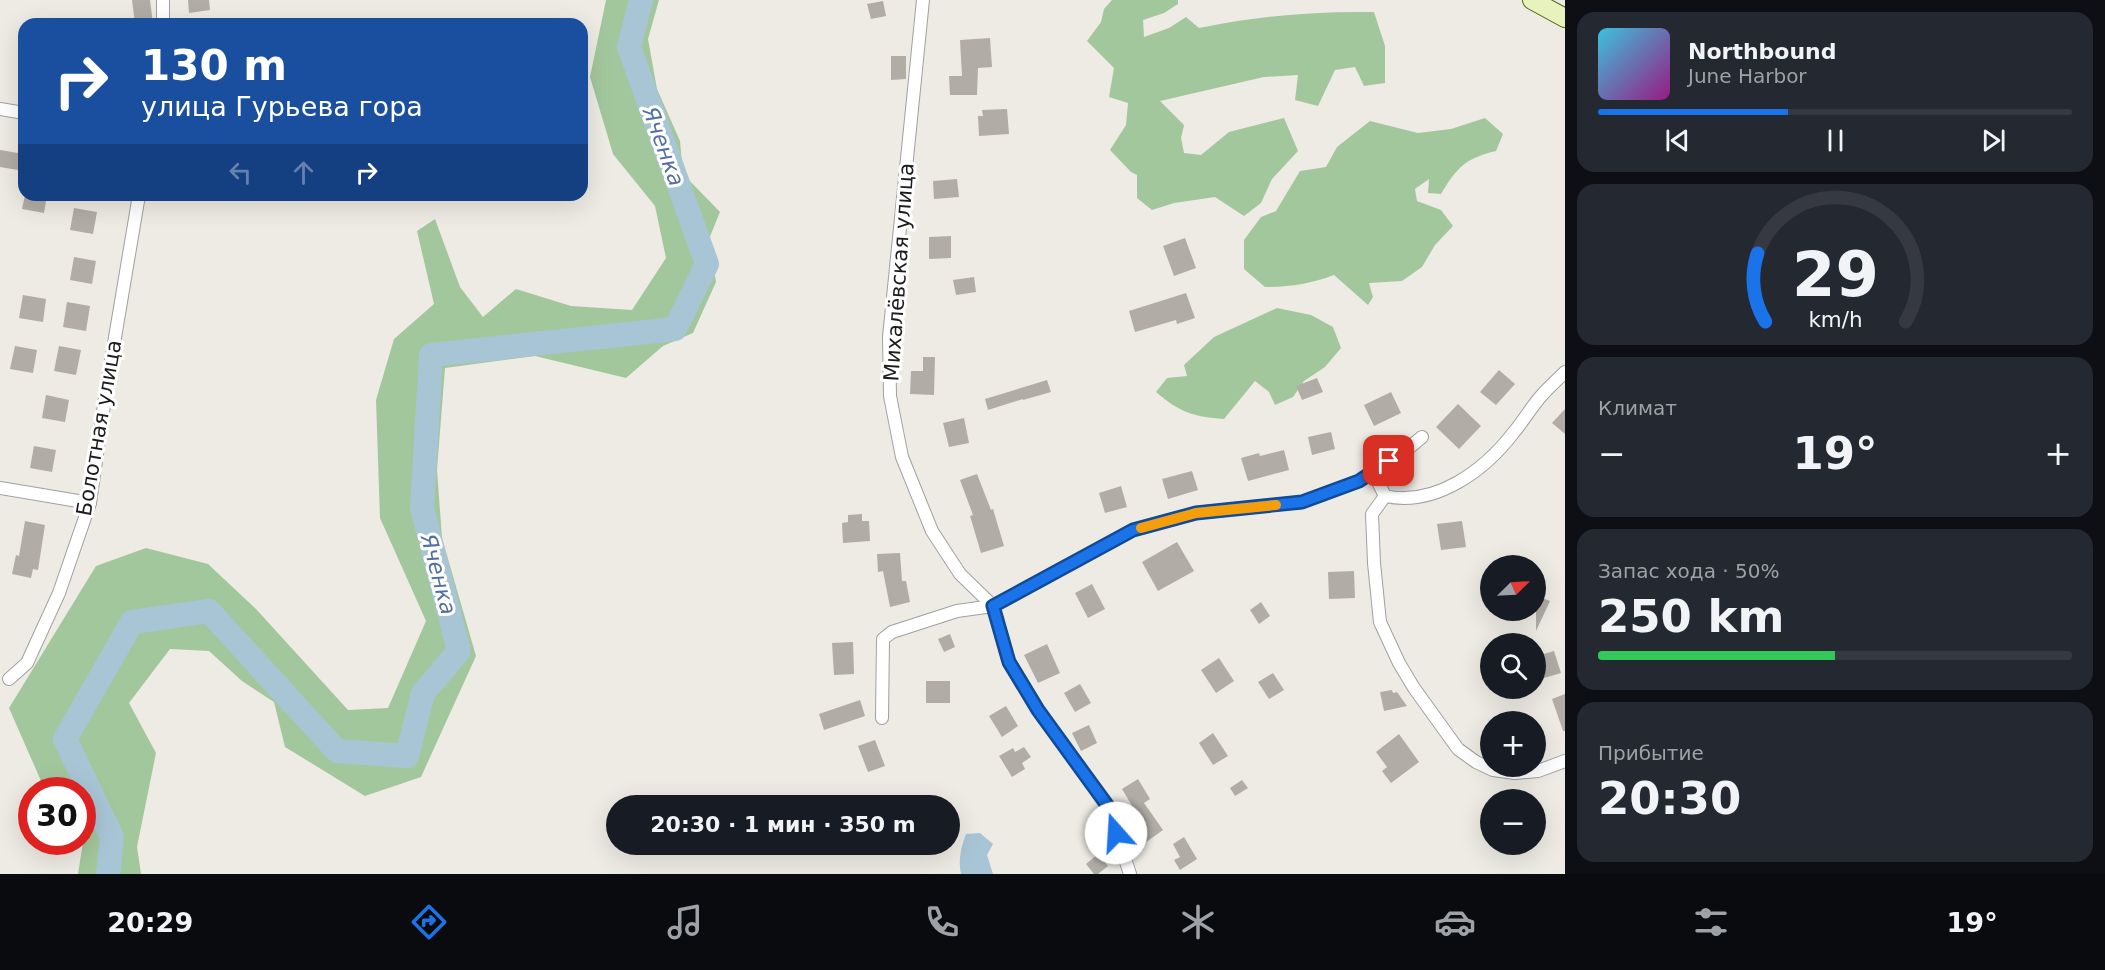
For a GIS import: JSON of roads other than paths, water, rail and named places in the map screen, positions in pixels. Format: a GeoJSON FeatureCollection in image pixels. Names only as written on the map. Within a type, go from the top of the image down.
{"type":"FeatureCollection","features":[{"type":"Feature","properties":{"kind":"main road"},"geometry":{"type":"LineString","coordinates":[[1532,0],[1565,18]]}},
{"type":"Feature","properties":{"kind":"street"},"geometry":{"type":"LineString","coordinates":[[163,18],[164,0]]}},
{"type":"Feature","properties":{"kind":"street","name":"Михалёвская улица"},"geometry":{"type":"LineString","coordinates":[[923,0],[889,337],[890,396],[902,457],[932,531],[960,574],[993,606],[1009,662],[1038,710],[1107,805],[1130,874]]}},
{"type":"Feature","properties":{"kind":"street"},"geometry":{"type":"LineString","coordinates":[[0,109],[18,112]]}},
{"type":"Feature","properties":{"kind":"street","name":"Болотная улица"},"geometry":{"type":"LineString","coordinates":[[9,679],[27,663],[59,593],[90,502],[138,201]]}},
{"type":"Feature","properties":{"kind":"street"},"geometry":{"type":"LineString","coordinates":[[1385,496],[1414,499],[1448,488],[1478,470],[1513,434],[1541,396],[1565,372]]}},
{"type":"Feature","properties":{"kind":"street"},"geometry":{"type":"LineString","coordinates":[[882,718],[883,639],[892,632],[957,611],[993,606],[1133,530],[1196,513],[1302,502],[1359,481],[1422,437]]}},
{"type":"Feature","properties":{"kind":"street"},"geometry":{"type":"LineString","coordinates":[[1373,472],[1385,496]]}},
{"type":"Feature","properties":{"kind":"street"},"geometry":{"type":"LineString","coordinates":[[0,488],[90,502]]}},
{"type":"Feature","properties":{"kind":"street"},"geometry":{"type":"LineString","coordinates":[[1385,496],[1372,514],[1380,622],[1399,663],[1414,688],[1458,749],[1476,762],[1494,770],[1515,773],[1538,771],[1565,761]]}},
{"type":"Feature","properties":{"kind":"water"},"geometry":{"type":"Polygon","coordinates":[[[980,833],[993,844],[987,855],[993,874],[961,874],[960,854],[966,834],[980,833]]]}},
{"type":"Feature","properties":{"kind":"waterway","name":"Яченка"},"geometry":{"type":"LineString","coordinates":[[108,874],[112,837],[65,739],[132,622],[209,611],[337,751],[407,756],[423,693],[459,651],[422,508],[431,355],[675,329],[707,264],[629,47],[641,0]]}}]}
